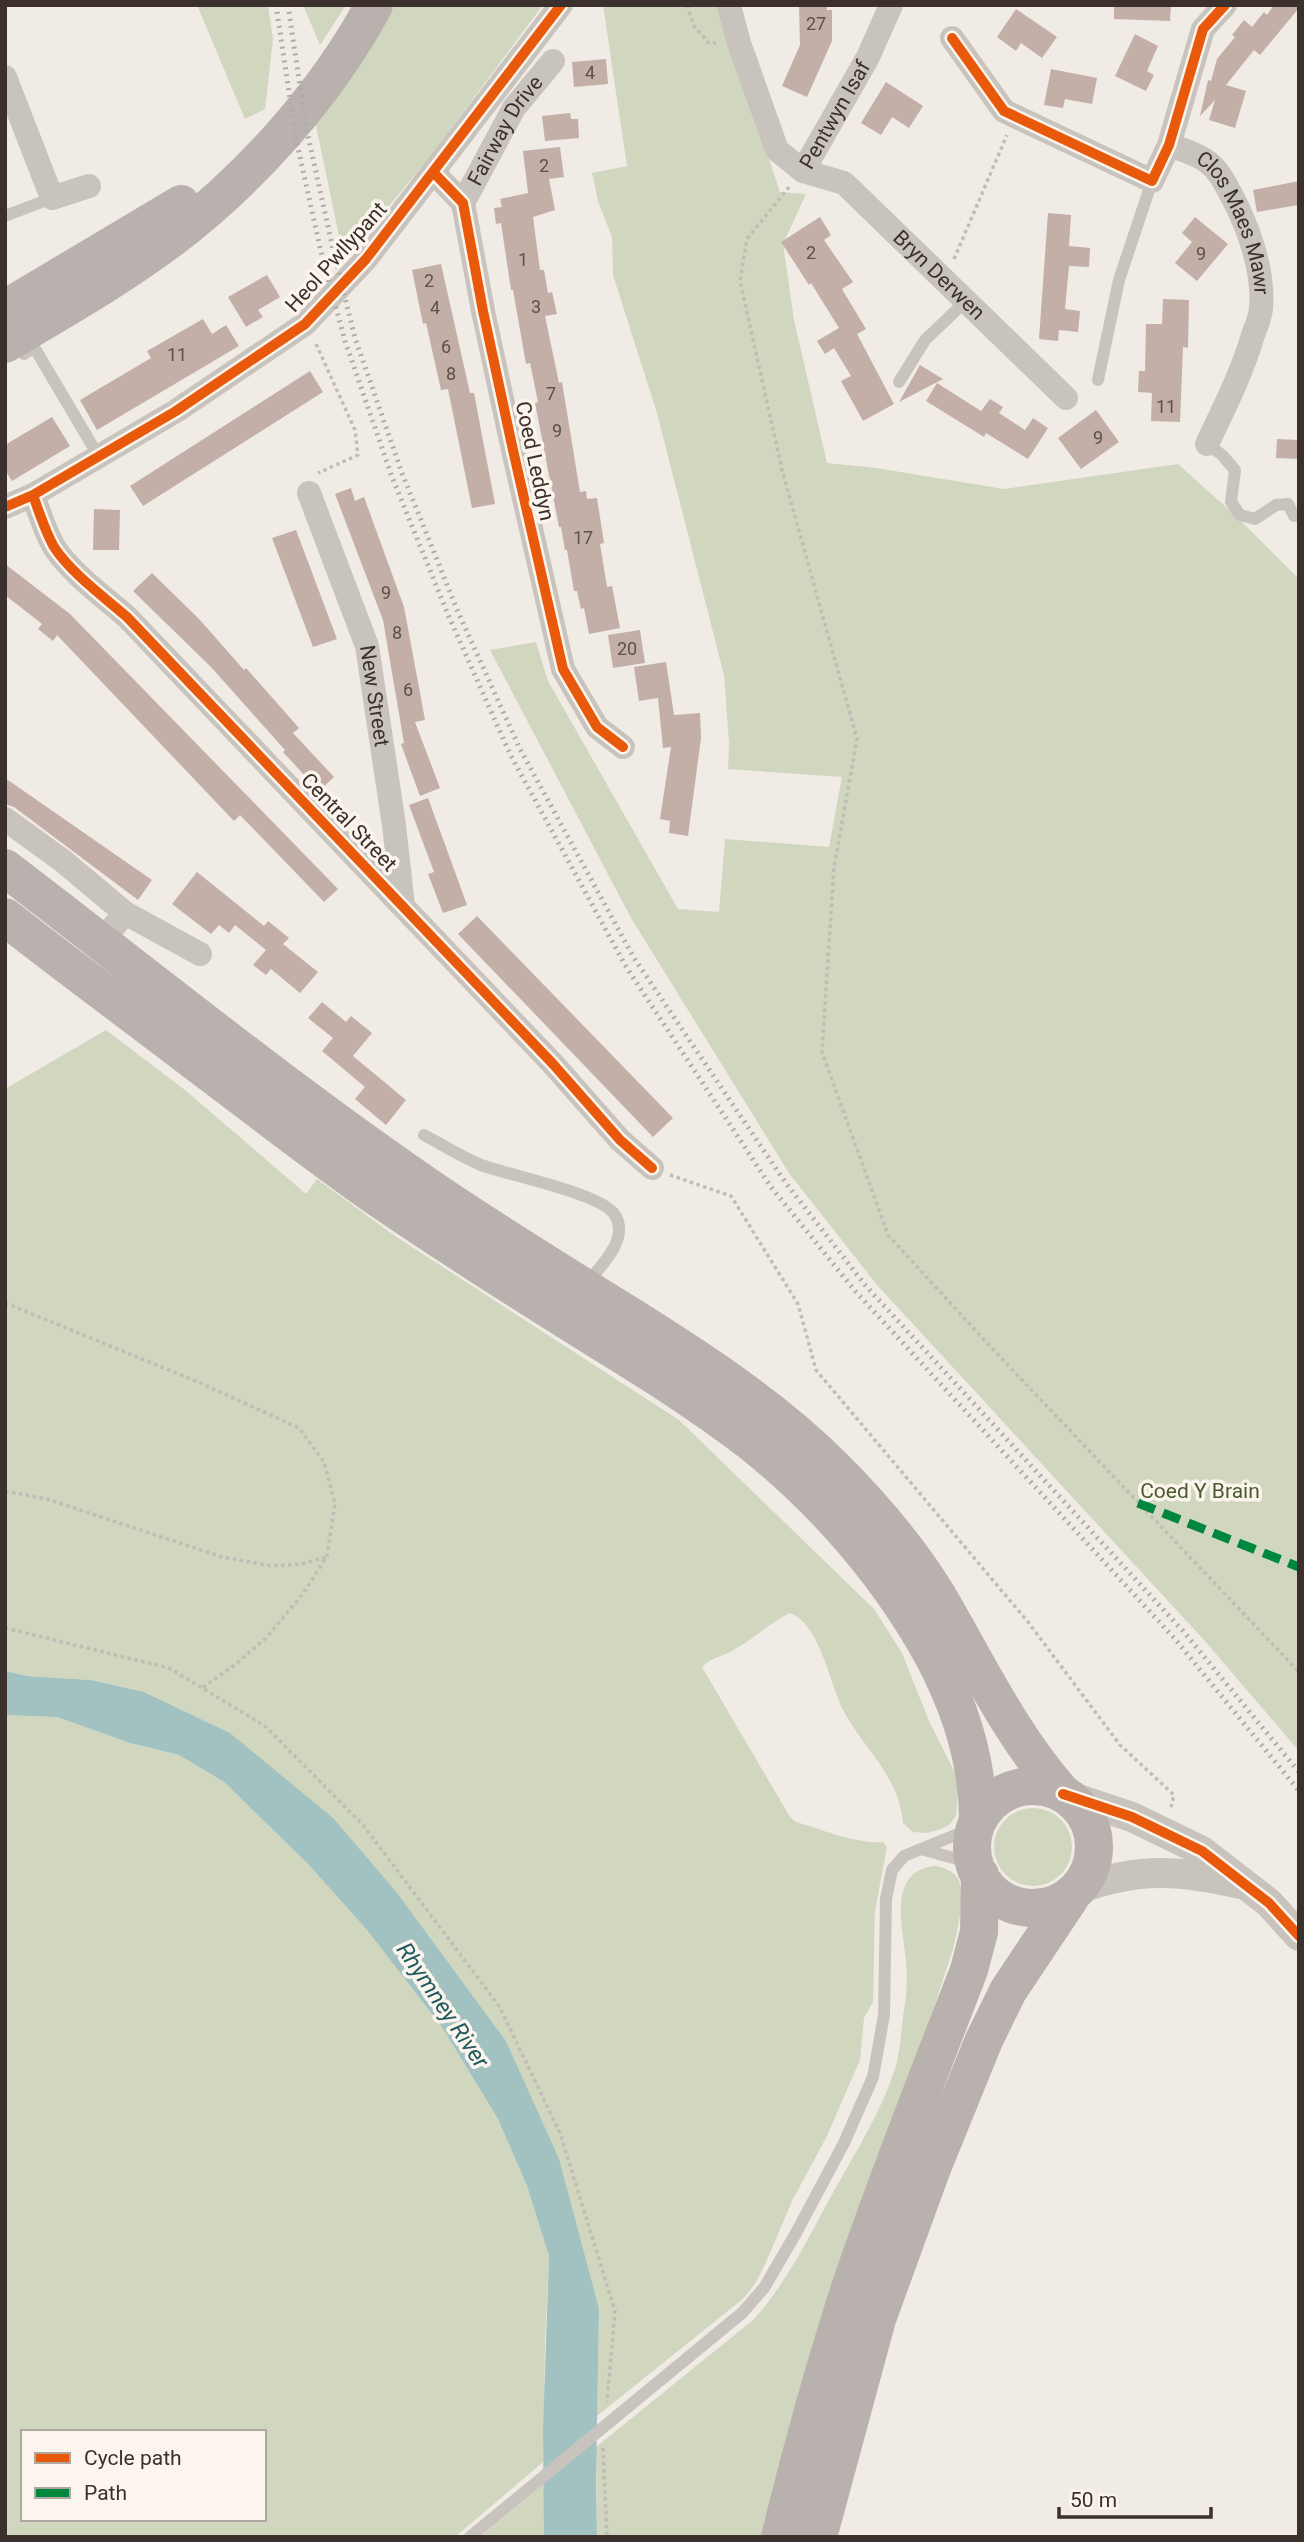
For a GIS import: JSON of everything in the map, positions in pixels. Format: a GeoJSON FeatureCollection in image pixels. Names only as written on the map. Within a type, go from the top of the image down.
{"type":"FeatureCollection","features":[{"type":"Feature","properties":{"kind":"main road"},"geometry":{"type":"LineString","coordinates":[[14,349],[174,237],[256,162],[310,100],[351,43],[374,5]]}},
{"type":"Feature","properties":{"kind":"main road"},"geometry":{"type":"LineString","coordinates":[[5,309],[173,208],[256,162]]}},
{"type":"Feature","properties":{"kind":"main road"},"geometry":{"type":"LineString","coordinates":[[5,868],[356,1137],[443,1197],[707,1365],[832,1466],[886,1525],[913,1560],[1016,1733],[1038,1765],[1063,1794],[1080,1808],[1089,1822],[1093,1837],[1092,1866],[1008,1990],[984,2040],[932,2168],[877,2319],[818,2537]]}},
{"type":"Feature","properties":{"kind":"main road"},"geometry":{"type":"LineString","coordinates":[[5,917],[359,1184],[435,1236],[699,1405],[745,1438],[790,1476],[877,1570],[938,1664],[957,1707],[968,1742],[977,1788],[972,1848],[979,1873],[987,1887],[998,1897],[1014,1905],[1044,1907],[1075,1893]]}},
{"type":"Feature","properties":{"kind":"main road"},"geometry":{"type":"LineString","coordinates":[[976,1823],[991,1802],[1011,1791],[1039,1788],[1063,1794]]}},
{"type":"Feature","properties":{"kind":"main road"},"geometry":{"type":"LineString","coordinates":[[780,2537],[816,2398],[852,2285],[885,2189],[969,1970],[979,1932],[979,1873]]}},
{"type":"Feature","properties":{"kind":"street","name":"Heol Pwllypant"},"geometry":{"type":"LineString","coordinates":[[5,507],[33,495],[176,411],[305,324],[366,259],[561,5]]}},
{"type":"Feature","properties":{"kind":"street","name":"Pentwyn Isaf"},"geometry":{"type":"LineString","coordinates":[[729,6],[739,43],[777,150],[803,171],[868,57],[891,5]]}},
{"type":"Feature","properties":{"kind":"street","name":"Clos Maes Mawr"},"geometry":{"type":"LineString","coordinates":[[1152,181],[1169,145],[1203,29],[1225,5]]}},
{"type":"Feature","properties":{"kind":"street"},"geometry":{"type":"LineString","coordinates":[[952,38],[1004,111],[1152,181]]}},
{"type":"Feature","properties":{"kind":"street","name":"Fairway Drive"},"geometry":{"type":"LineString","coordinates":[[464,204],[514,107],[554,61]]}},
{"type":"Feature","properties":{"kind":"street"},"geometry":{"type":"LineString","coordinates":[[5,78],[52,198],[89,186]]}},
{"type":"Feature","properties":{"kind":"street","name":"Clos Maes Mawr"},"geometry":{"type":"LineString","coordinates":[[1169,145],[1199,157],[1219,170],[1251,237],[1260,281],[1261,311],[1251,342],[1235,386],[1207,444]]}},
{"type":"Feature","properties":{"kind":"street","name":"Bryn Derwen"},"geometry":{"type":"LineString","coordinates":[[803,171],[844,183],[1066,398]]}},
{"type":"Feature","properties":{"kind":"street"},"geometry":{"type":"LineString","coordinates":[[434,173],[464,204]]}},
{"type":"Feature","properties":{"kind":"street","name":"Coed Leddyn"},"geometry":{"type":"LineString","coordinates":[[464,204],[510,438],[563,669],[597,727],[623,747]]}},
{"type":"Feature","properties":{"kind":"street","name":"New Street"},"geometry":{"type":"LineString","coordinates":[[309,494],[367,646],[394,825],[403,906]]}},
{"type":"Feature","properties":{"kind":"street","name":"Central Street"},"geometry":{"type":"LineString","coordinates":[[33,495],[55,548],[67,562],[127,618],[403,906],[620,1140],[652,1168]]}},
{"type":"Feature","properties":{"kind":"street"},"geometry":{"type":"LineString","coordinates":[[5,819],[63,861],[125,913],[200,954]]}},
{"type":"Feature","properties":{"kind":"street"},"geometry":{"type":"LineString","coordinates":[[101,942],[125,913]]}},
{"type":"Feature","properties":{"kind":"street"},"geometry":{"type":"LineString","coordinates":[[1063,1794],[1132,1817],[1166,1832],[1214,1859],[1244,1885]]}},
{"type":"Feature","properties":{"kind":"street"},"geometry":{"type":"LineString","coordinates":[[1075,1893],[1116,1877],[1155,1871],[1208,1876],[1251,1888],[1269,1903],[1299,1936]]}},
{"type":"Feature","properties":{"kind":"lane"},"geometry":{"type":"LineString","coordinates":[[1098,380],[1119,280],[1152,181]]}},
{"type":"Feature","properties":{"kind":"lane"},"geometry":{"type":"LineString","coordinates":[[5,216],[52,198]]}},
{"type":"Feature","properties":{"kind":"lane"},"geometry":{"type":"LineString","coordinates":[[899,383],[925,340],[965,301]]}},
{"type":"Feature","properties":{"kind":"lane"},"geometry":{"type":"LineString","coordinates":[[14,349],[34,347],[99,457]]}},
{"type":"Feature","properties":{"kind":"lane"},"geometry":{"type":"LineString","coordinates":[[1207,444],[1230,463],[1234,470],[1231,502],[1240,515],[1255,519],[1282,503],[1288,504],[1294,516]]}},
{"type":"Feature","properties":{"kind":"lane"},"geometry":{"type":"LineString","coordinates":[[424,1135],[479,1164],[561,1188],[605,1205],[615,1213],[619,1234],[612,1252],[584,1287]]}},
{"type":"Feature","properties":{"kind":"lane"},"geometry":{"type":"LineString","coordinates":[[470,2537],[742,2314],[764,2288],[796,2234],[865,2098],[877,2060],[884,2015],[888,1881],[897,1861],[976,1823]]}},
{"type":"Feature","properties":{"kind":"lane"},"geometry":{"type":"LineString","coordinates":[[921,1849],[957,1859],[979,1873]]}},
{"type":"Feature","properties":{"kind":"path"},"geometry":{"type":"LineString","coordinates":[[687,5],[694,26],[709,43],[739,43]]}},
{"type":"Feature","properties":{"kind":"path"},"geometry":{"type":"LineString","coordinates":[[945,281],[1006,136]]}},
{"type":"Feature","properties":{"kind":"path"},"geometry":{"type":"LineString","coordinates":[[803,171],[747,239],[740,281],[782,470],[857,739],[834,867],[822,1052],[888,1236],[1014,1373],[1299,1672]]}},
{"type":"Feature","properties":{"kind":"path"},"geometry":{"type":"LineString","coordinates":[[309,494],[307,477],[358,455],[355,430],[322,354]]}},
{"type":"Feature","properties":{"kind":"path"},"geometry":{"type":"LineString","coordinates":[[652,1168],[731,1196],[798,1304],[816,1370],[1028,1622],[1120,1745],[1174,1795],[1166,1832]]}},
{"type":"Feature","properties":{"kind":"path"},"geometry":{"type":"LineString","coordinates":[[5,1303],[195,1381],[299,1428],[324,1462],[335,1503],[327,1556],[303,1594],[266,1638],[236,1664],[201,1688]]}},
{"type":"Feature","properties":{"kind":"path"},"geometry":{"type":"LineString","coordinates":[[5,1491],[47,1499],[222,1558],[272,1566],[301,1564],[327,1556]]}},
{"type":"Feature","properties":{"kind":"path"},"geometry":{"type":"LineString","coordinates":[[5,1628],[169,1668],[265,1726],[363,1825],[499,2006],[560,2133],[615,2311],[607,2406]]}},
{"type":"Feature","properties":{"kind":"path"},"geometry":{"type":"LineString","coordinates":[[603,2447],[607,2537]]}},
{"type":"Feature","properties":{"kind":"green space"},"geometry":{"type":"Polygon","coordinates":[[[197,5],[268,5],[273,39],[265,109],[245,119],[197,5]]]}},
{"type":"Feature","properties":{"kind":"green space"},"geometry":{"type":"Polygon","coordinates":[[[303,5],[346,5],[320,45],[303,5]]]}},
{"type":"Feature","properties":{"kind":"green space"},"geometry":{"type":"Polygon","coordinates":[[[394,5],[543,5],[428,159],[344,260],[314,116],[383,25],[394,5]]]}},
{"type":"Feature","properties":{"kind":"green space","name":"Coed Y Brain"},"geometry":{"type":"Polygon","coordinates":[[[603,5],[717,5],[780,192],[806,194],[783,244],[794,320],[827,463],[876,468],[1004,489],[1178,464],[1237,517],[1299,579],[1299,1751],[1204,1640],[877,1285],[789,1173],[631,918],[490,650],[536,642],[548,681],[678,909],[719,912],[725,839],[829,847],[842,777],[728,769],[729,743],[724,675],[657,413],[613,275],[612,237],[598,201],[592,173],[627,166],[603,5]]]}},
{"type":"Feature","properties":{"kind":"green space"},"geometry":{"type":"Polygon","coordinates":[[[106,1030],[185,1090],[306,1194],[317,1179],[395,1236],[679,1420],[874,1609],[902,1653],[929,1721],[959,1781],[956,1816],[950,1824],[927,1833],[913,1832],[903,1823],[895,1791],[843,1710],[817,1642],[800,1619],[790,1613],[737,1648],[702,1667],[790,1817],[796,1822],[839,1836],[883,1842],[887,1847],[875,1911],[873,2002],[864,2018],[860,2060],[826,2138],[793,2199],[756,2282],[744,2298],[597,2416],[599,2309],[531,2099],[506,2041],[398,1894],[230,1733],[144,1692],[91,1680],[27,1676],[5,1671],[5,1089],[106,1030]]]}},
{"type":"Feature","properties":{"kind":"green space"},"geometry":{"type":"Polygon","coordinates":[[[5,1715],[57,1717],[130,1743],[179,1755],[224,1782],[308,1864],[367,1930],[442,2027],[498,2119],[527,2186],[549,2256],[543,2462],[455,2537],[5,2537],[5,1715]]]}},
{"type":"Feature","properties":{"kind":"green space"},"geometry":{"type":"Polygon","coordinates":[[[1033,1808],[1048,1811],[1060,1820],[1069,1832],[1072,1847],[1069,1862],[1060,1874],[1048,1883],[1033,1886],[1018,1883],[1006,1874],[997,1862],[994,1847],[997,1832],[1006,1820],[1018,1811],[1033,1808]]]}},
{"type":"Feature","properties":{"kind":"green space"},"geometry":{"type":"Polygon","coordinates":[[[936,1866],[956,1876],[961,1891],[953,1949],[762,2537],[597,2537],[596,2447],[753,2320],[766,2305],[798,2257],[876,2116],[895,2069],[906,1997],[906,1963],[901,1919],[904,1890],[910,1878],[920,1870],[936,1866]]]}},
{"type":"Feature","properties":{"kind":"green space"},"geometry":{"type":"Polygon","coordinates":[[[544,2484],[544,2537],[480,2537],[544,2484]]]}},
{"type":"Feature","properties":{"kind":"water","name":"Rhymney River"},"geometry":{"type":"Polygon","coordinates":[[[5,1671],[27,1676],[91,1680],[144,1692],[230,1733],[333,1818],[398,1894],[506,2041],[559,2159],[599,2309],[597,2537],[544,2537],[543,2428],[549,2256],[527,2186],[498,2119],[442,2027],[367,1930],[308,1864],[224,1782],[179,1755],[130,1743],[57,1717],[5,1715],[5,1671]]]}},
{"type":"Feature","properties":{"kind":"building"},"geometry":{"type":"Polygon","coordinates":[[[799,5],[827,5],[827,10],[832,10],[832,41],[807,97],[782,86],[800,45],[799,5]]]}},
{"type":"Feature","properties":{"kind":"building"},"geometry":{"type":"Polygon","coordinates":[[[1114,5],[1171,5],[1170,21],[1114,19],[1114,5]]]}},
{"type":"Feature","properties":{"kind":"building"},"geometry":{"type":"Polygon","coordinates":[[[1274,5],[1299,5],[1299,8],[1260,55],[1254,50],[1226,85],[1246,91],[1235,128],[1209,120],[1215,100],[1200,116],[1208,80],[1211,81],[1217,59],[1235,37],[1232,35],[1244,20],[1252,27],[1264,12],[1267,15],[1274,5]]]}},
{"type":"Feature","properties":{"kind":"building"},"geometry":{"type":"Polygon","coordinates":[[[1016,9],[1057,37],[1042,58],[1021,43],[1016,51],[997,37],[1016,9]]]}},
{"type":"Feature","properties":{"kind":"building"},"geometry":{"type":"Polygon","coordinates":[[[1135,34],[1158,46],[1147,71],[1154,75],[1146,91],[1115,76],[1135,34]]]}},
{"type":"Feature","properties":{"kind":"building"},"geometry":{"type":"Polygon","coordinates":[[[606,59],[608,84],[574,87],[572,62],[606,59]]]}},
{"type":"Feature","properties":{"kind":"building"},"geometry":{"type":"Polygon","coordinates":[[[1051,69],[1097,78],[1092,104],[1065,99],[1063,108],[1044,105],[1051,69]]]}},
{"type":"Feature","properties":{"kind":"building"},"geometry":{"type":"Polygon","coordinates":[[[886,82],[923,106],[909,128],[892,117],[881,135],[861,123],[886,82]]]}},
{"type":"Feature","properties":{"kind":"building"},"geometry":{"type":"Polygon","coordinates":[[[570,113],[571,119],[578,119],[579,138],[545,141],[542,116],[570,113]]]}},
{"type":"Feature","properties":{"kind":"building"},"geometry":{"type":"Polygon","coordinates":[[[560,147],[564,177],[549,179],[555,210],[533,217],[540,270],[544,270],[548,293],[552,292],[557,314],[545,316],[559,383],[562,382],[580,492],[586,491],[587,499],[597,498],[604,543],[600,544],[607,587],[612,586],[620,628],[589,634],[584,608],[581,609],[577,591],[574,591],[567,550],[559,527],[535,403],[538,402],[530,363],[526,364],[501,223],[496,224],[494,208],[502,207],[500,199],[528,193],[523,151],[560,147]]]}},
{"type":"Feature","properties":{"kind":"building"},"geometry":{"type":"Polygon","coordinates":[[[1299,181],[1299,205],[1257,212],[1253,190],[1299,181]]]}},
{"type":"Feature","properties":{"kind":"building"},"geometry":{"type":"Polygon","coordinates":[[[1048,213],[1071,215],[1069,246],[1090,248],[1089,267],[1069,266],[1065,309],[1080,311],[1078,332],[1059,330],[1058,341],[1039,339],[1048,213]]]}},
{"type":"Feature","properties":{"kind":"building"},"geometry":{"type":"Polygon","coordinates":[[[820,217],[831,235],[824,240],[853,282],[842,289],[866,329],[857,334],[894,404],[863,421],[841,381],[851,376],[834,348],[825,354],[817,341],[839,328],[781,242],[820,217]]]}},
{"type":"Feature","properties":{"kind":"building"},"geometry":{"type":"Polygon","coordinates":[[[1195,217],[1228,244],[1197,281],[1175,263],[1192,242],[1182,233],[1195,217]]]}},
{"type":"Feature","properties":{"kind":"building"},"geometry":{"type":"Polygon","coordinates":[[[441,264],[470,393],[474,393],[495,504],[472,508],[448,389],[441,390],[426,323],[423,324],[412,270],[441,264]]]}},
{"type":"Feature","properties":{"kind":"building"},"geometry":{"type":"Polygon","coordinates":[[[267,275],[280,297],[258,310],[263,317],[246,327],[228,297],[267,275]]]}},
{"type":"Feature","properties":{"kind":"building"},"geometry":{"type":"Polygon","coordinates":[[[1163,299],[1189,300],[1188,348],[1183,347],[1180,422],[1151,421],[1152,393],[1138,392],[1139,371],[1145,371],[1146,324],[1162,324],[1163,299]]]}},
{"type":"Feature","properties":{"kind":"building"},"geometry":{"type":"Polygon","coordinates":[[[203,319],[212,334],[226,325],[239,346],[97,430],[80,400],[151,358],[147,351],[203,319]]]}},
{"type":"Feature","properties":{"kind":"building"},"geometry":{"type":"Polygon","coordinates":[[[920,365],[943,379],[899,402],[920,365]]]}},
{"type":"Feature","properties":{"kind":"building"},"geometry":{"type":"Polygon","coordinates":[[[310,371],[323,392],[143,506],[130,486],[310,371]]]}},
{"type":"Feature","properties":{"kind":"building"},"geometry":{"type":"Polygon","coordinates":[[[937,383],[981,411],[990,399],[1003,407],[999,413],[1025,430],[1033,418],[1048,428],[1028,459],[986,433],[984,437],[926,401],[937,383]]]}},
{"type":"Feature","properties":{"kind":"building"},"geometry":{"type":"Polygon","coordinates":[[[1096,410],[1119,442],[1081,469],[1058,438],[1096,410]]]}},
{"type":"Feature","properties":{"kind":"building"},"geometry":{"type":"Polygon","coordinates":[[[52,417],[70,446],[12,481],[5,470],[5,445],[52,417]]]}},
{"type":"Feature","properties":{"kind":"building"},"geometry":{"type":"Polygon","coordinates":[[[1277,439],[1299,440],[1299,459],[1276,458],[1277,439]]]}},
{"type":"Feature","properties":{"kind":"building"},"geometry":{"type":"Polygon","coordinates":[[[351,488],[355,501],[364,497],[404,607],[425,720],[415,722],[440,788],[420,796],[401,744],[404,743],[383,620],[335,494],[351,488]]]}},
{"type":"Feature","properties":{"kind":"building"},"geometry":{"type":"Polygon","coordinates":[[[94,509],[120,510],[119,550],[93,550],[94,509]]]}},
{"type":"Feature","properties":{"kind":"building"},"geometry":{"type":"Polygon","coordinates":[[[296,530],[337,639],[313,647],[272,538],[296,530]]]}},
{"type":"Feature","properties":{"kind":"building"},"geometry":{"type":"Polygon","coordinates":[[[5,564],[70,614],[338,889],[324,902],[240,815],[234,821],[57,635],[53,641],[38,629],[42,624],[5,595],[5,564]]]}},
{"type":"Feature","properties":{"kind":"building"},"geometry":{"type":"Polygon","coordinates":[[[152,573],[200,620],[244,670],[246,668],[299,728],[293,733],[334,777],[319,791],[211,667],[133,591],[152,573]]]}},
{"type":"Feature","properties":{"kind":"building"},"geometry":{"type":"Polygon","coordinates":[[[640,630],[645,663],[613,668],[608,635],[640,630]]]}},
{"type":"Feature","properties":{"kind":"building"},"geometry":{"type":"Polygon","coordinates":[[[666,662],[674,715],[700,713],[701,738],[688,836],[669,833],[670,821],[660,819],[671,747],[663,748],[658,698],[639,701],[634,667],[666,662]]]}},
{"type":"Feature","properties":{"kind":"building"},"geometry":{"type":"Polygon","coordinates":[[[5,778],[152,880],[138,900],[14,807],[5,804],[5,778]]]}},
{"type":"Feature","properties":{"kind":"building"},"geometry":{"type":"Polygon","coordinates":[[[428,798],[467,905],[443,913],[428,874],[434,872],[409,805],[428,798]]]}},
{"type":"Feature","properties":{"kind":"building"},"geometry":{"type":"Polygon","coordinates":[[[197,872],[264,926],[268,921],[289,938],[283,944],[318,972],[300,993],[271,969],[266,975],[253,965],[266,950],[235,925],[229,933],[219,925],[211,934],[172,904],[197,872]]]}},
{"type":"Feature","properties":{"kind":"building"},"geometry":{"type":"Polygon","coordinates":[[[477,916],[673,1118],[653,1137],[458,934],[477,916]]]}},
{"type":"Feature","properties":{"kind":"building"},"geometry":{"type":"Polygon","coordinates":[[[322,1002],[346,1022],[351,1016],[372,1033],[353,1056],[406,1100],[386,1125],[355,1099],[365,1087],[322,1051],[333,1038],[308,1018],[322,1002]]]}},
{"type":"Feature","properties":{"kind":"railway"},"geometry":{"type":"LineString","coordinates":[[276,5],[296,139],[321,252],[345,341],[392,477],[449,617],[510,754],[625,965],[771,1187],[856,1292],[1175,1639],[1299,1791]]}},
{"type":"Feature","properties":{"kind":"railway"},"geometry":{"type":"LineString","coordinates":[[288,5],[306,127],[333,249],[355,338],[402,473],[458,612],[520,749],[634,958],[785,1182],[865,1285],[1183,1631],[1299,1772]]}},
{"type":"Feature","properties":{"kind":"marked path"},"geometry":{"type":"LineString","coordinates":[[1138,1503],[1299,1567]]}},
{"type":"Feature","properties":{"kind":"cycle path"},"geometry":{"type":"LineString","coordinates":[[5,507],[33,495],[176,411],[305,324],[366,259],[561,5]]}},
{"type":"Feature","properties":{"kind":"cycle path"},"geometry":{"type":"LineString","coordinates":[[952,38],[1004,111],[1152,181],[1169,145],[1203,29],[1225,5]]}},
{"type":"Feature","properties":{"kind":"cycle path"},"geometry":{"type":"LineString","coordinates":[[434,173],[463,203],[483,311],[563,669],[597,727],[623,747]]}},
{"type":"Feature","properties":{"kind":"cycle path"},"geometry":{"type":"LineString","coordinates":[[33,495],[54,547],[69,566],[127,617],[553,1064],[620,1140],[652,1168]]}},
{"type":"Feature","properties":{"kind":"cycle path"},"geometry":{"type":"LineString","coordinates":[[1063,1794],[1132,1817],[1202,1851],[1269,1903],[1299,1936]]}}]}
